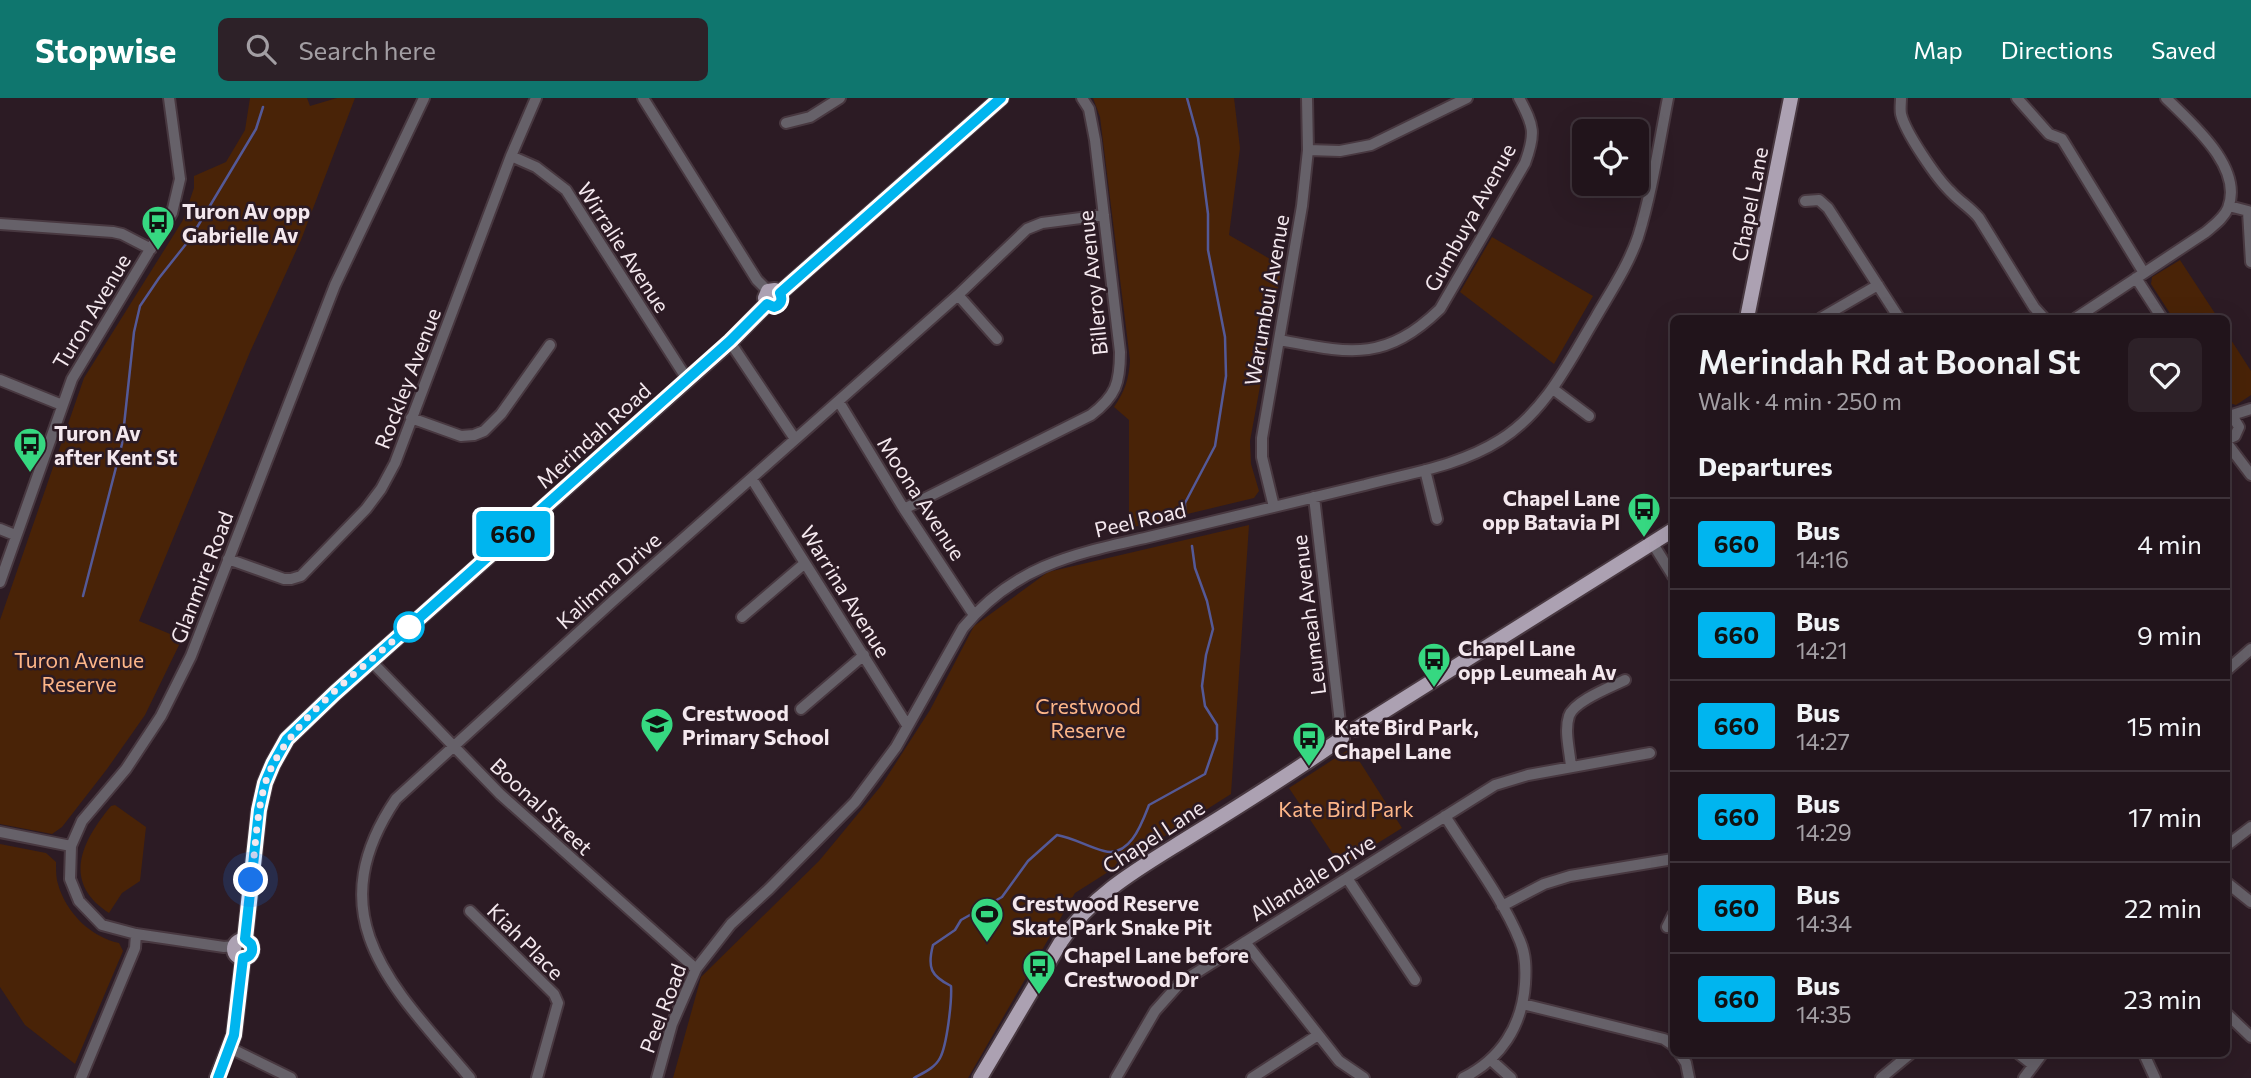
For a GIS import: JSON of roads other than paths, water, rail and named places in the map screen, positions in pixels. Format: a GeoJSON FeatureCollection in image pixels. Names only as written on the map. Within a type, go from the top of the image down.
{"type":"FeatureCollection","features":[{"type":"Feature","properties":{"kind":"main road","name":"Merindah Road"},"geometry":{"type":"LineString","coordinates":[[230,1048],[237,1021],[243,958],[252,951],[251,944],[239,942],[259,810],[273,764],[287,739],[306,719],[730,341],[772,296],[1001,98]]}},
{"type":"Feature","properties":{"kind":"main road","name":"Chapel Lane"},"geometry":{"type":"LineString","coordinates":[[1749,315],[1791,98]]}},
{"type":"Feature","properties":{"kind":"main road","name":"Chapel Lane"},"geometry":{"type":"LineString","coordinates":[[980,1078],[1073,923],[1122,879],[1347,732],[1670,532]]}},
{"type":"Feature","properties":{"kind":"main road"},"geometry":{"type":"LineString","coordinates":[[218,1078],[230,1048]]}},
{"type":"Feature","properties":{"kind":"street","name":"Turon Avenue"},"geometry":{"type":"LineString","coordinates":[[0,582],[78,365],[172,212],[179,188],[179,168],[169,98]]}},
{"type":"Feature","properties":{"kind":"street","name":"Glanmire Road"},"geometry":{"type":"LineString","coordinates":[[239,942],[224,947],[136,934],[102,925],[79,901],[70,879],[71,846],[82,821],[126,769],[161,716],[191,656],[335,285],[424,98]]}},
{"type":"Feature","properties":{"kind":"street","name":"Rockley Avenue"},"geometry":{"type":"LineString","coordinates":[[228,559],[284,579],[302,576],[366,509],[381,489],[395,463],[511,156],[536,98]]}},
{"type":"Feature","properties":{"kind":"street"},"geometry":{"type":"LineString","coordinates":[[643,98],[763,289],[772,296]]}},
{"type":"Feature","properties":{"kind":"street"},"geometry":{"type":"LineString","coordinates":[[786,123],[810,117],[840,98]]}},
{"type":"Feature","properties":{"kind":"street","name":"Billeroy Avenue"},"geometry":{"type":"LineString","coordinates":[[904,509],[1091,415],[1111,397],[1117,386],[1120,360],[1093,124],[1089,109],[1082,98]]}},
{"type":"Feature","properties":{"kind":"street","name":"Warumbui Avenue"},"geometry":{"type":"LineString","coordinates":[[1274,508],[1261,448],[1303,206],[1308,150],[1307,98]]}},
{"type":"Feature","properties":{"kind":"street"},"geometry":{"type":"LineString","coordinates":[[1308,150],[1340,151],[1371,145],[1468,98]]}},
{"type":"Feature","properties":{"kind":"street","name":"Gumbuya Avenue"},"geometry":{"type":"LineString","coordinates":[[1279,340],[1340,351],[1370,349],[1397,342],[1420,328],[1440,309],[1525,163],[1533,141],[1531,120],[1519,98]]}},
{"type":"Feature","properties":{"kind":"street","name":"Peel Road"},"geometry":{"type":"LineString","coordinates":[[657,1078],[672,1024],[696,969],[731,924],[855,802],[895,747],[963,628],[1009,585],[1028,573],[1086,551],[1274,508],[1460,460],[1500,440],[1533,414],[1553,389],[1626,267],[1649,194],[1668,98]]}},
{"type":"Feature","properties":{"kind":"street"},"geometry":{"type":"LineString","coordinates":[[1901,98],[1901,115],[1906,128],[1942,183],[1979,218],[2041,315]]}},
{"type":"Feature","properties":{"kind":"street"},"geometry":{"type":"LineString","coordinates":[[2017,98],[2049,134],[2062,139],[2160,315]]}},
{"type":"Feature","properties":{"kind":"street"},"geometry":{"type":"LineString","coordinates":[[2080,315],[2206,232],[2221,219],[2229,206],[2228,178],[2218,152],[2173,100]]}},
{"type":"Feature","properties":{"kind":"street","name":"Wirralie Avenue"},"geometry":{"type":"LineString","coordinates":[[511,156],[536,167],[566,190],[687,379]]}},
{"type":"Feature","properties":{"kind":"street"},"geometry":{"type":"LineString","coordinates":[[1805,201],[1821,195],[1897,315]]}},
{"type":"Feature","properties":{"kind":"street"},"geometry":{"type":"LineString","coordinates":[[2229,206],[2248,211],[2251,262]]}},
{"type":"Feature","properties":{"kind":"street","name":"Kalimna Drive"},"geometry":{"type":"LineString","coordinates":[[470,1078],[397,992],[385,974],[369,936],[363,895],[364,869],[369,850],[385,816],[409,785],[958,295],[1027,229],[1042,223],[1104,215]]}},
{"type":"Feature","properties":{"kind":"street"},"geometry":{"type":"LineString","coordinates":[[0,224],[113,232],[151,249]]}},
{"type":"Feature","properties":{"kind":"street"},"geometry":{"type":"LineString","coordinates":[[1826,315],[1878,285]]}},
{"type":"Feature","properties":{"kind":"street"},"geometry":{"type":"LineString","coordinates":[[958,295],[998,339]]}},
{"type":"Feature","properties":{"kind":"street"},"geometry":{"type":"LineString","coordinates":[[730,341],[795,439]]}},
{"type":"Feature","properties":{"kind":"street"},"geometry":{"type":"LineString","coordinates":[[411,418],[461,436],[484,431],[501,414],[550,345]]}},
{"type":"Feature","properties":{"kind":"street"},"geometry":{"type":"LineString","coordinates":[[0,380],[62,405]]}},
{"type":"Feature","properties":{"kind":"street"},"geometry":{"type":"LineString","coordinates":[[1553,389],[1589,416]]}},
{"type":"Feature","properties":{"kind":"street","name":"Moona Avenue"},"geometry":{"type":"LineString","coordinates":[[839,402],[904,509],[974,615]]}},
{"type":"Feature","properties":{"kind":"street"},"geometry":{"type":"LineString","coordinates":[[2230,414],[2251,409]]}},
{"type":"Feature","properties":{"kind":"street"},"geometry":{"type":"LineString","coordinates":[[2232,436],[2251,415]]}},
{"type":"Feature","properties":{"kind":"street"},"geometry":{"type":"LineString","coordinates":[[2230,417],[2236,420],[2232,436],[2248,470]]}},
{"type":"Feature","properties":{"kind":"street"},"geometry":{"type":"LineString","coordinates":[[1425,470],[1437,519]]}},
{"type":"Feature","properties":{"kind":"street","name":"Warrina Avenue"},"geometry":{"type":"LineString","coordinates":[[752,479],[907,725]]}},
{"type":"Feature","properties":{"kind":"street","name":"Leumeah Avenue"},"geometry":{"type":"LineString","coordinates":[[1314,497],[1340,723],[1347,732]]}},
{"type":"Feature","properties":{"kind":"street"},"geometry":{"type":"LineString","coordinates":[[0,529],[15,535]]}},
{"type":"Feature","properties":{"kind":"street"},"geometry":{"type":"LineString","coordinates":[[1653,544],[1670,571]]}},
{"type":"Feature","properties":{"kind":"street"},"geometry":{"type":"LineString","coordinates":[[742,617],[806,563]]}},
{"type":"Feature","properties":{"kind":"street"},"geometry":{"type":"LineString","coordinates":[[2230,667],[2251,649]]}},
{"type":"Feature","properties":{"kind":"street"},"geometry":{"type":"LineString","coordinates":[[801,709],[864,654]]}},
{"type":"Feature","properties":{"kind":"street","name":"Boonal Street"},"geometry":{"type":"LineString","coordinates":[[371,661],[452,747],[510,803],[696,969]]}},
{"type":"Feature","properties":{"kind":"street"},"geometry":{"type":"LineString","coordinates":[[1571,767],[1567,726],[1569,714],[1576,706],[1625,680]]}},
{"type":"Feature","properties":{"kind":"street","name":"Allandale Drive"},"geometry":{"type":"LineString","coordinates":[[1116,1078],[1155,1011],[1180,984],[1495,785],[1528,775],[1650,753]]}},
{"type":"Feature","properties":{"kind":"street"},"geometry":{"type":"LineString","coordinates":[[1445,816],[1502,906],[1521,943],[1527,967],[1523,1003],[1514,1030],[1491,1060],[1463,1078]]}},
{"type":"Feature","properties":{"kind":"street"},"geometry":{"type":"LineString","coordinates":[[2230,842],[2251,827]]}},
{"type":"Feature","properties":{"kind":"street"},"geometry":{"type":"LineString","coordinates":[[0,832],[71,846]]}},
{"type":"Feature","properties":{"kind":"street"},"geometry":{"type":"LineString","coordinates":[[1502,906],[1544,884],[1570,876],[1670,859]]}},
{"type":"Feature","properties":{"kind":"street"},"geometry":{"type":"LineString","coordinates":[[1346,878],[1415,980]]}},
{"type":"Feature","properties":{"kind":"street"},"geometry":{"type":"LineString","coordinates":[[2230,885],[2251,902]]}},
{"type":"Feature","properties":{"kind":"street","name":"Kiah Place"},"geometry":{"type":"LineString","coordinates":[[470,911],[554,994],[558,1003],[537,1078]]}},
{"type":"Feature","properties":{"kind":"street"},"geometry":{"type":"LineString","coordinates":[[1667,927],[1670,921]]}},
{"type":"Feature","properties":{"kind":"street"},"geometry":{"type":"LineString","coordinates":[[81,1078],[135,948],[136,934]]}},
{"type":"Feature","properties":{"kind":"street"},"geometry":{"type":"LineString","coordinates":[[1245,942],[1339,1061],[1364,1078]]}},
{"type":"Feature","properties":{"kind":"street"},"geometry":{"type":"LineString","coordinates":[[1523,1003],[1664,1039],[1670,1043]]}},
{"type":"Feature","properties":{"kind":"street"},"geometry":{"type":"LineString","coordinates":[[2230,1017],[2251,1037]]}},
{"type":"Feature","properties":{"kind":"street"},"geometry":{"type":"LineString","coordinates":[[1252,1078],[1318,1035]]}},
{"type":"Feature","properties":{"kind":"street"},"geometry":{"type":"LineString","coordinates":[[230,1048],[291,1078]]}},
{"type":"Feature","properties":{"kind":"street"},"geometry":{"type":"LineString","coordinates":[[1682,1057],[1689,1078]]}},
{"type":"Feature","properties":{"kind":"street"},"geometry":{"type":"LineString","coordinates":[[1881,1078],[1906,1057]]}},
{"type":"Feature","properties":{"kind":"street"},"geometry":{"type":"LineString","coordinates":[[2024,1057],[2033,1065]]}},
{"type":"Feature","properties":{"kind":"street"},"geometry":{"type":"LineString","coordinates":[[2024,1078],[2040,1057]]}},
{"type":"Feature","properties":{"kind":"street"},"geometry":{"type":"LineString","coordinates":[[2145,1057],[2155,1078]]}},
{"type":"Feature","properties":{"kind":"street"},"geometry":{"type":"LineString","coordinates":[[1491,1060],[1511,1078]]}},
{"type":"Feature","properties":{"kind":"waterway"},"geometry":{"type":"LineString","coordinates":[[1185,511],[1185,503],[1215,446],[1226,376],[1225,337],[1208,250],[1208,214],[1198,138],[1187,98]]}},
{"type":"Feature","properties":{"kind":"waterway"},"geometry":{"type":"LineString","coordinates":[[83,596],[122,444],[134,332],[140,306],[190,239],[256,129],[263,107]]}},
{"type":"Feature","properties":{"kind":"waterway"},"geometry":{"type":"LineString","coordinates":[[914,1078],[938,1062],[943,1052],[948,1023],[951,986],[939,979],[932,970],[930,960],[933,945],[955,930],[961,920],[1002,897],[1028,861],[1057,835],[1104,851],[1121,849],[1134,837],[1149,805],[1205,774],[1217,739],[1217,725],[1205,706],[1202,686],[1213,629],[1207,601],[1195,568],[1192,546]]}},
{"type":"Feature","properties":{"kind":"place","name":"Turon Av opp Gabrielle Av"},"geometry":{"type":"Point","coordinates":[158,252]}},
{"type":"Feature","properties":{"kind":"place","name":"Turon Av after Kent St"},"geometry":{"type":"Point","coordinates":[30,474]}},
{"type":"Feature","properties":{"kind":"place","name":"Chapel Lane opp Batavia Pl"},"geometry":{"type":"Point","coordinates":[1644,539]}},
{"type":"Feature","properties":{"kind":"place","name":"Chapel Lane opp Leumeah Av"},"geometry":{"type":"Point","coordinates":[1434,689]}},
{"type":"Feature","properties":{"kind":"place","name":"Crestwood Primary School"},"geometry":{"type":"Point","coordinates":[657,754]}},
{"type":"Feature","properties":{"kind":"place","name":"Kate Bird Park, Chapel Lane"},"geometry":{"type":"Point","coordinates":[1309,768]}},
{"type":"Feature","properties":{"kind":"place","name":"Crestwood Reserve Skate Park Snake Pit"},"geometry":{"type":"Point","coordinates":[987,944]}},
{"type":"Feature","properties":{"kind":"place","name":"Chapel Lane before Crestwood Dr"},"geometry":{"type":"Point","coordinates":[1039,996]}},
{"type":"Feature","properties":{"kind":"park label","name":"Turon Avenue Reserve"},"geometry":{"type":"Point","coordinates":[79,671]}},
{"type":"Feature","properties":{"kind":"park label","name":"Crestwood Reserve"},"geometry":{"type":"Point","coordinates":[1088,717]}},
{"type":"Feature","properties":{"kind":"park label","name":"Kate Bird Park"},"geometry":{"type":"Point","coordinates":[1346,808]}}]}
